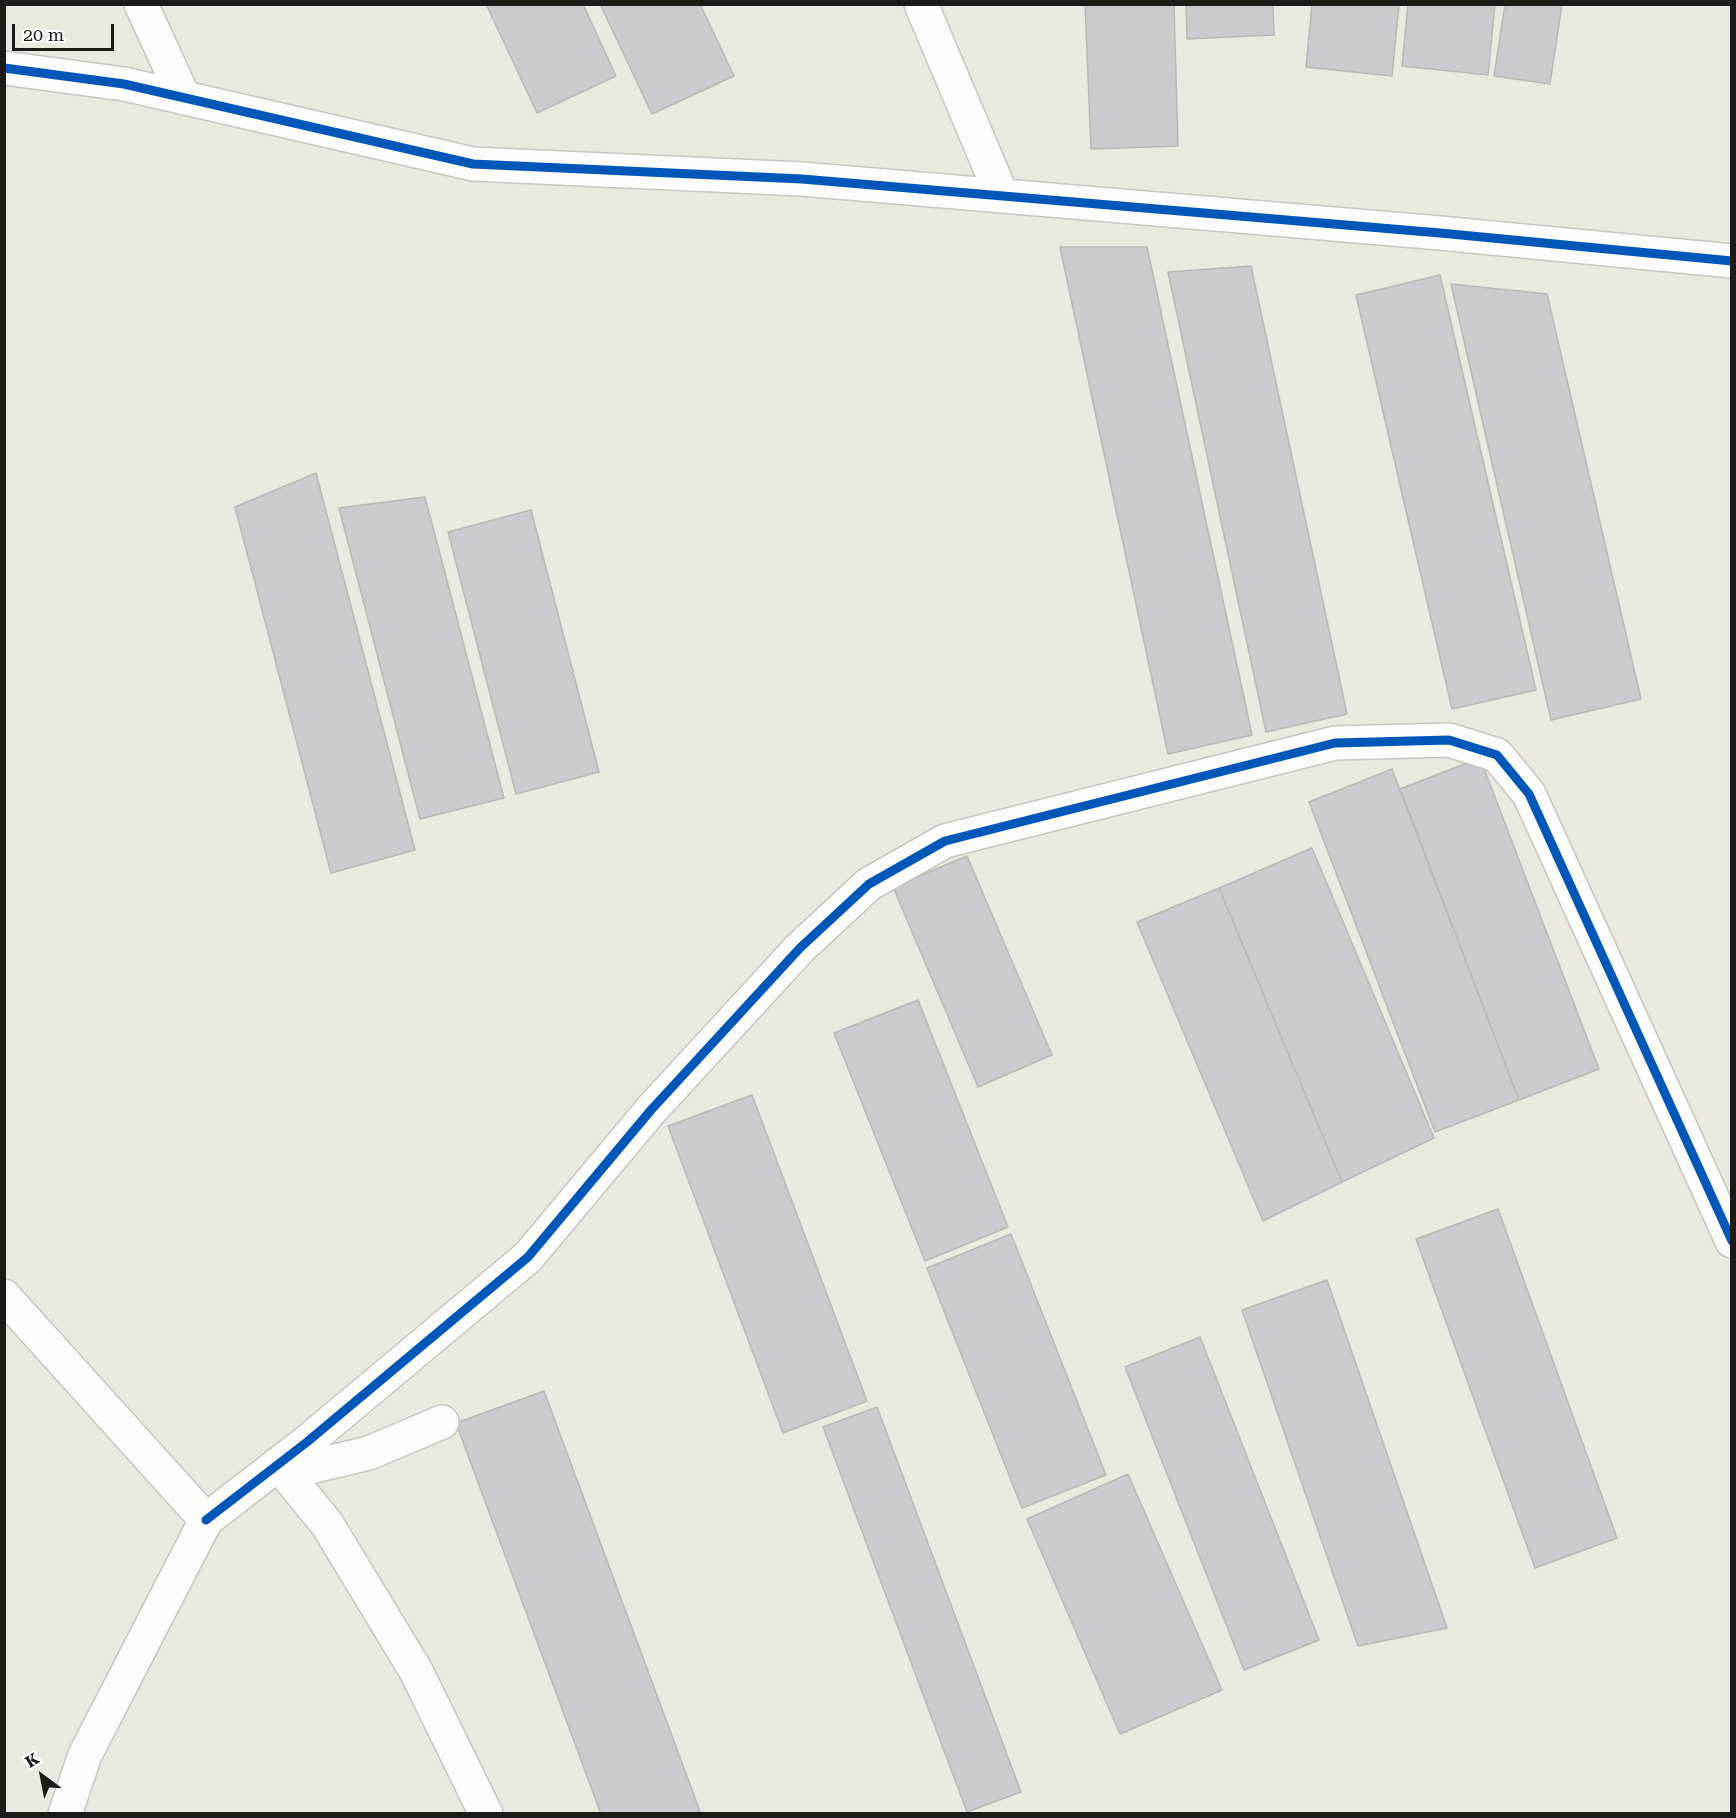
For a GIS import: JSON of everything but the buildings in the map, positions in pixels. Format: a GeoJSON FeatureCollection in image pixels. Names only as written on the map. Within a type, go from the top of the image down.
{"type":"FeatureCollection","features":[{"type":"Feature","properties":{"kind":"street"},"geometry":{"type":"LineString","coordinates":[[141,4],[184,98]]}},
{"type":"Feature","properties":{"kind":"street"},"geometry":{"type":"LineString","coordinates":[[921,4],[1002,196]]}},
{"type":"Feature","properties":{"kind":"street"},"geometry":{"type":"LineString","coordinates":[[4,68],[124,84],[473,164],[802,179],[1440,233],[1731,261]]}},
{"type":"Feature","properties":{"kind":"street"},"geometry":{"type":"LineString","coordinates":[[65,1814],[84,1755],[206,1520],[278,1464],[528,1257],[659,1101],[800,948],[869,884],[945,841],[1335,743],[1449,740],[1497,755],[1528,794],[1731,1241]]}},
{"type":"Feature","properties":{"kind":"street"},"geometry":{"type":"LineString","coordinates":[[4,1296],[206,1520]]}},
{"type":"Feature","properties":{"kind":"street"},"geometry":{"type":"LineString","coordinates":[[278,1464],[310,1467],[369,1453],[442,1422]]}},
{"type":"Feature","properties":{"kind":"street"},"geometry":{"type":"LineString","coordinates":[[278,1464],[327,1524],[416,1671],[486,1814]]}},
{"type":"Feature","properties":{"kind":"cycle path"},"geometry":{"type":"LineString","coordinates":[[4,68],[124,84],[473,164],[802,179],[1440,233],[1732,261]]}},
{"type":"Feature","properties":{"kind":"cycle path"},"geometry":{"type":"LineString","coordinates":[[206,1520],[307,1442],[528,1257],[651,1110],[800,948],[869,884],[945,841],[1335,743],[1449,740],[1497,755],[1529,794],[1732,1241]]}}]}
